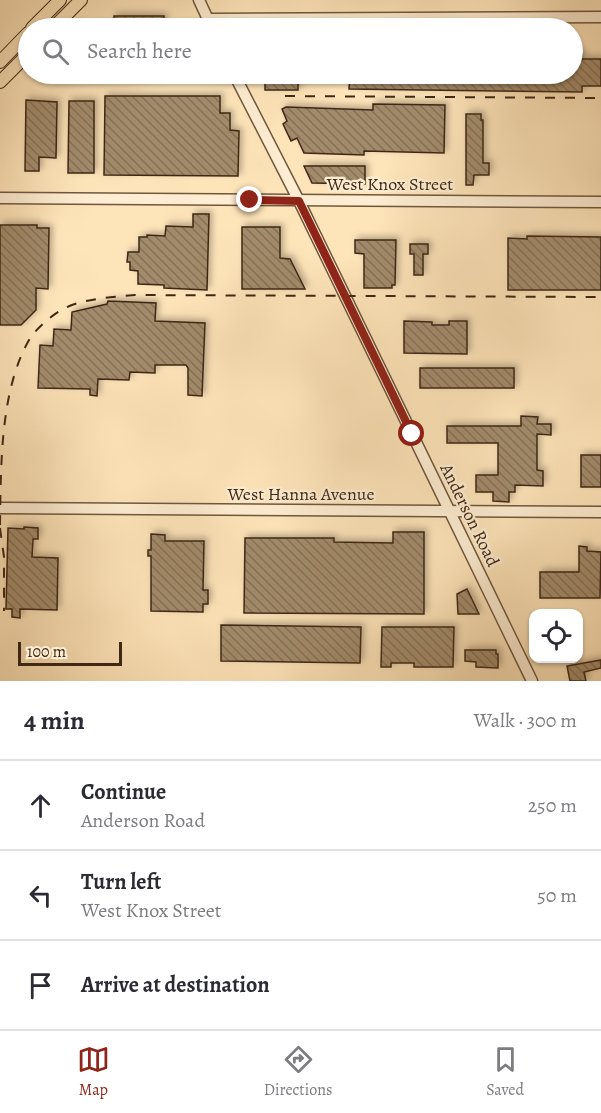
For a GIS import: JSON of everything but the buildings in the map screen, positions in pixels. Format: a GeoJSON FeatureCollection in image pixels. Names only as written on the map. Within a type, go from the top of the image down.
{"type":"FeatureCollection","features":[{"type":"Feature","properties":{"kind":"main road"},"geometry":{"type":"LineString","coordinates":[[42,18],[60,0]]}},
{"type":"Feature","properties":{"kind":"main road"},"geometry":{"type":"LineString","coordinates":[[63,18],[81,0]]}},
{"type":"Feature","properties":{"kind":"main road"},"geometry":{"type":"LineString","coordinates":[[0,62],[18,43]]}},
{"type":"Feature","properties":{"kind":"main road"},"geometry":{"type":"LineString","coordinates":[[0,82],[18,64]]}},
{"type":"Feature","properties":{"kind":"street"},"geometry":{"type":"LineString","coordinates":[[199,0],[207,18]]}},
{"type":"Feature","properties":{"kind":"street"},"geometry":{"type":"LineString","coordinates":[[545,18],[601,17]]}},
{"type":"Feature","properties":{"kind":"street","name":"Anderson Road"},"geometry":{"type":"LineString","coordinates":[[239,84],[299,201],[532,681]]}},
{"type":"Feature","properties":{"kind":"street","name":"West Knox Street"},"geometry":{"type":"LineString","coordinates":[[0,198],[601,202]]}},
{"type":"Feature","properties":{"kind":"street","name":"West Hanna Avenue"},"geometry":{"type":"LineString","coordinates":[[0,508],[601,512]]}},
{"type":"Feature","properties":{"kind":"railway"},"geometry":{"type":"LineString","coordinates":[[285,96],[601,98]]}},
{"type":"Feature","properties":{"kind":"railway"},"geometry":{"type":"LineString","coordinates":[[0,525],[4,426],[8,401],[21,355],[32,335],[41,326],[72,305],[95,299],[135,295],[601,297]]}},
{"type":"Feature","properties":{"kind":"railway"},"geometry":{"type":"LineString","coordinates":[[0,528],[4,557],[4,611]]}},
{"type":"Feature","properties":{"kind":"route"},"geometry":{"type":"LineString","coordinates":[[250,200],[299,201],[412,434]]}}]}
